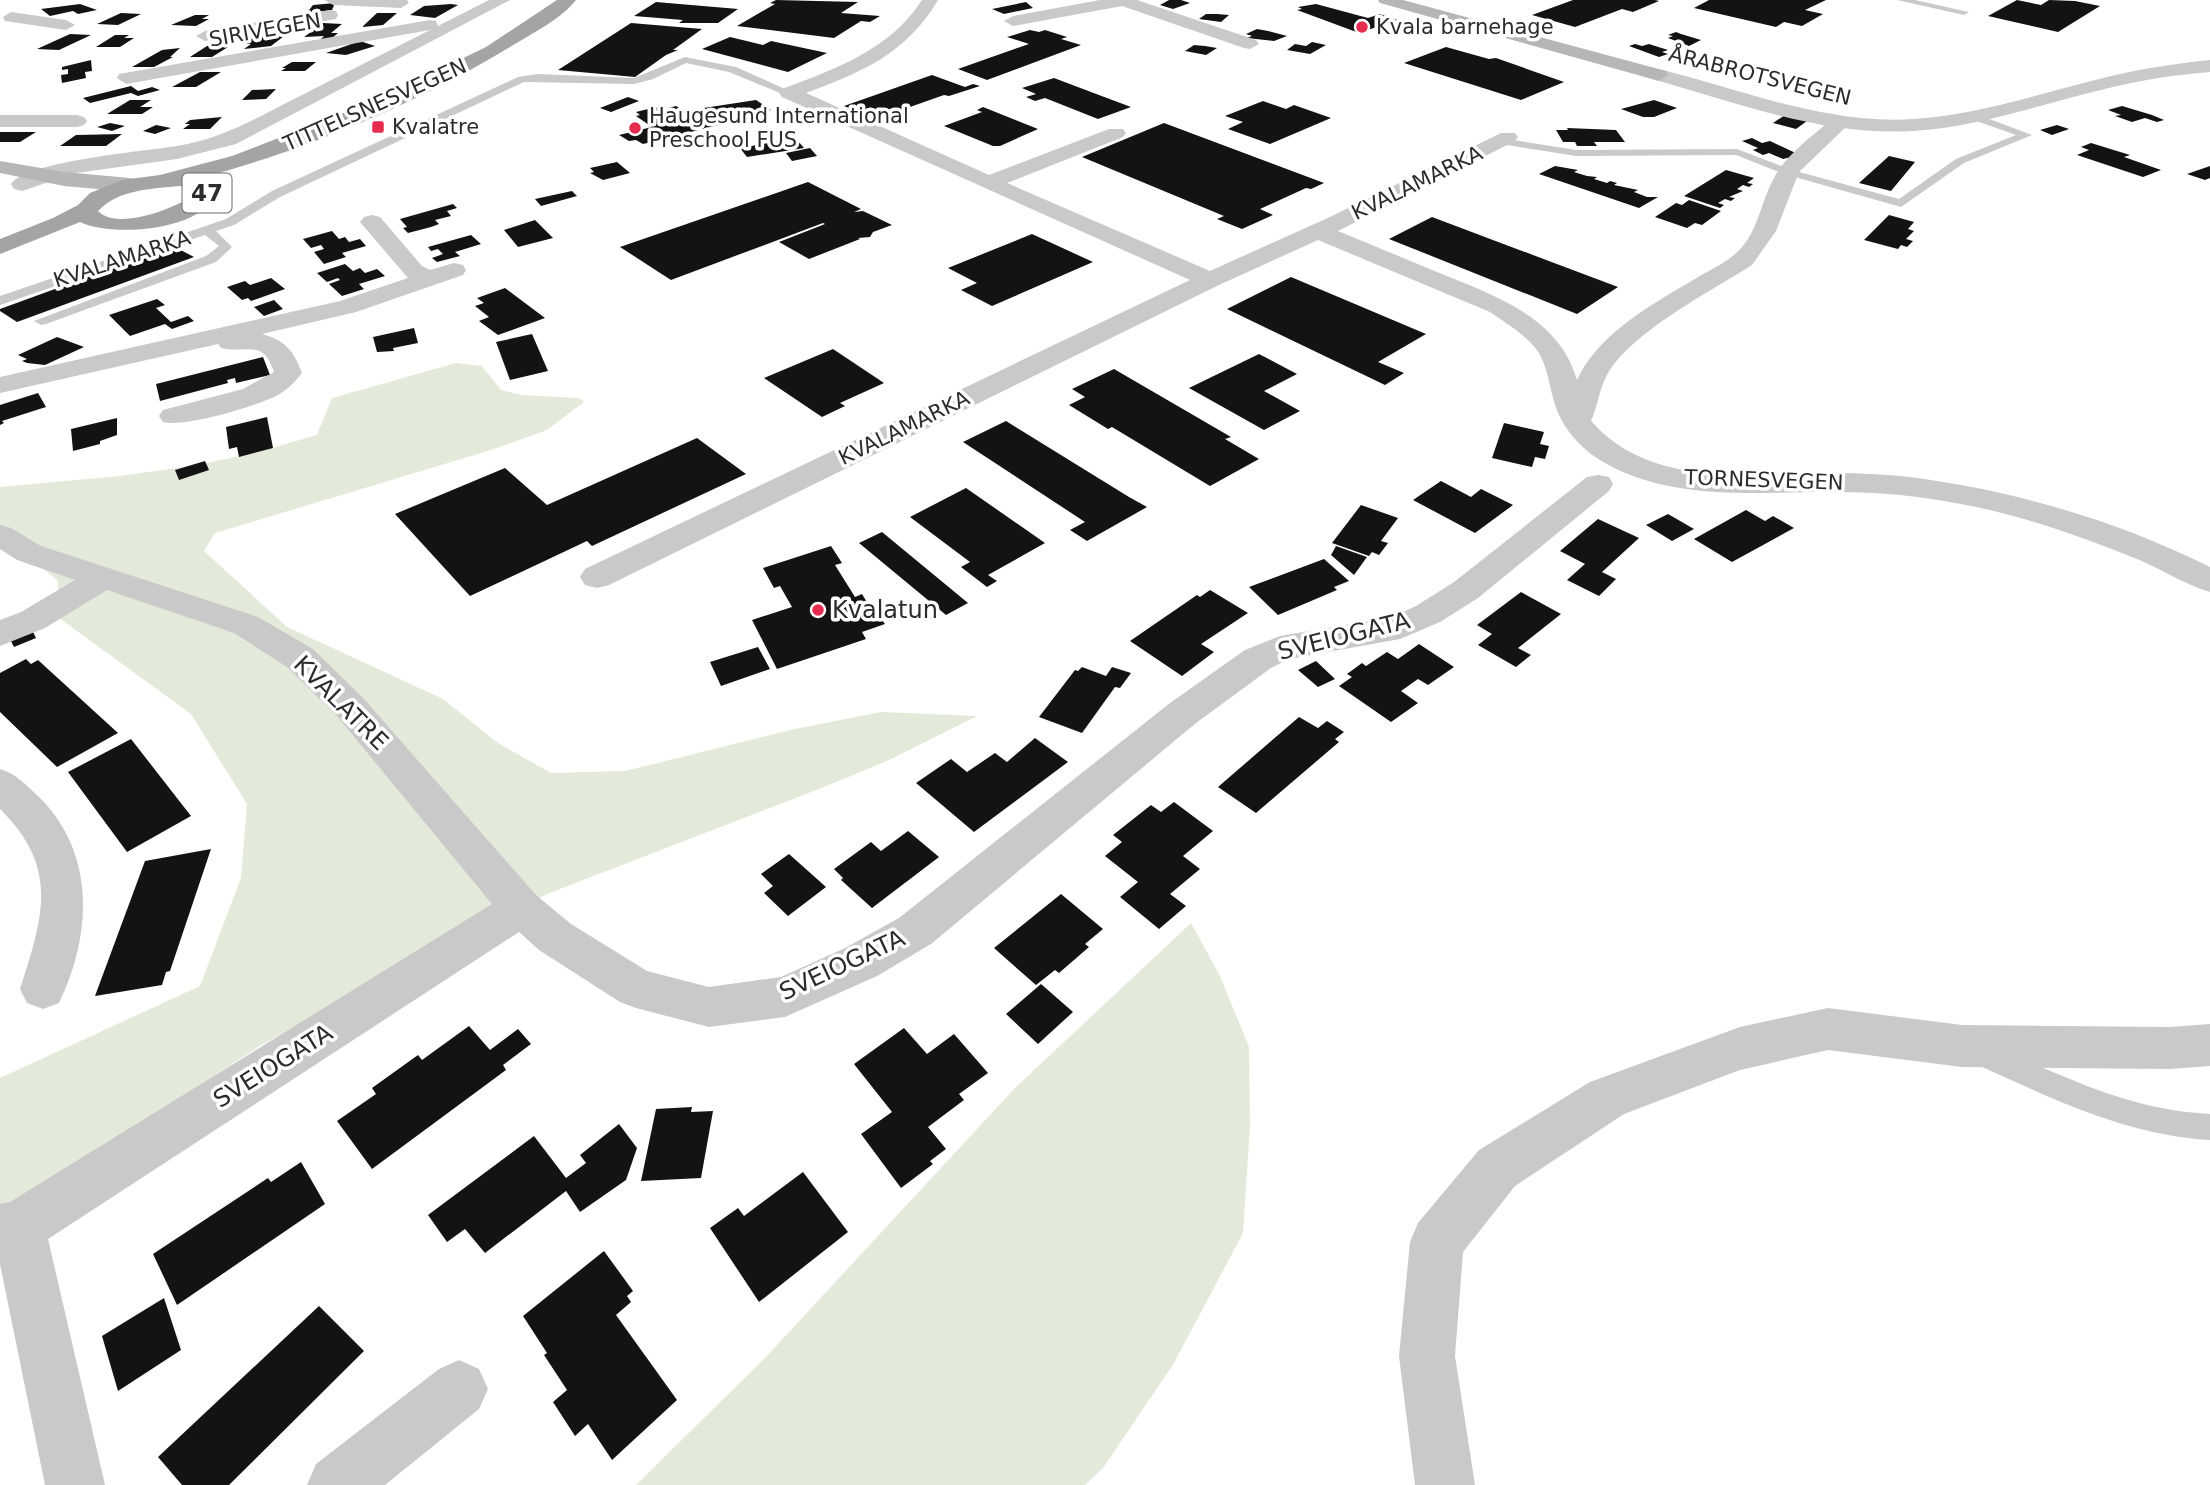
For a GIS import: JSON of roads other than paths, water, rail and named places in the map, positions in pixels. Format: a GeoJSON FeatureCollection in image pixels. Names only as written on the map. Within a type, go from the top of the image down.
{"type":"FeatureCollection","features":[{"type":"Feature","properties":{"kind":"main road","name":"TITTELSNESVEGEN"},"geometry":{"type":"LineString","coordinates":[[168,179],[212,170],[277,149],[421,88],[516,37],[568,0]]}},
{"type":"Feature","properties":{"kind":"main road","name":"TITTELSNESVEGEN"},"geometry":{"type":"LineString","coordinates":[[207,192],[259,166],[439,91],[537,38],[589,0]]}},
{"type":"Feature","properties":{"kind":"main road","name":"ÅRABROTSVEGEN"},"geometry":{"type":"LineString","coordinates":[[1400,2],[1659,75]]}},
{"type":"Feature","properties":{"kind":"main road"},"geometry":{"type":"LineString","coordinates":[[0,167],[130,186]]}},
{"type":"Feature","properties":{"kind":"main road","name":"47"},"geometry":{"type":"LineString","coordinates":[[0,247],[44,230],[108,193],[130,186],[168,179],[198,182],[204,185],[207,192],[200,202],[181,212],[155,220],[59,239],[0,258]]}},
{"type":"Feature","properties":{"kind":"main road"},"geometry":{"type":"LineString","coordinates":[[11,182],[50,189],[89,206]]}},
{"type":"Feature","properties":{"kind":"main road","name":"47"},"geometry":{"type":"LineString","coordinates":[[89,206],[86,214],[95,222],[127,224]]}},
{"type":"Feature","properties":{"kind":"street"},"geometry":{"type":"LineString","coordinates":[[333,0],[401,3]]}},
{"type":"Feature","properties":{"kind":"street"},"geometry":{"type":"LineString","coordinates":[[205,36],[419,0]]}},
{"type":"Feature","properties":{"kind":"street"},"geometry":{"type":"LineString","coordinates":[[11,182],[85,163],[186,151],[229,140],[502,0]]}},
{"type":"Feature","properties":{"kind":"street"},"geometry":{"type":"LineString","coordinates":[[789,93],[826,79],[879,53],[913,27],[930,0]]}},
{"type":"Feature","properties":{"kind":"street"},"geometry":{"type":"LineString","coordinates":[[1013,21],[1125,0],[1250,44]]}},
{"type":"Feature","properties":{"kind":"street"},"geometry":{"type":"LineString","coordinates":[[6,14],[66,25]]}},
{"type":"Feature","properties":{"kind":"street","name":"SIRIVEGEN"},"geometry":{"type":"LineString","coordinates":[[126,78],[422,26],[453,25]]}},
{"type":"Feature","properties":{"kind":"street","name":"ÅRABROTSVEGEN"},"geometry":{"type":"LineString","coordinates":[[1659,75],[1796,113],[1879,125],[1913,125],[1972,116],[2126,76],[2180,67],[2210,66]]}},
{"type":"Feature","properties":{"kind":"street","name":"KVALAMARKA"},"geometry":{"type":"LineString","coordinates":[[789,93],[1210,280]]}},
{"type":"Feature","properties":{"kind":"street"},"geometry":{"type":"LineString","coordinates":[[0,121],[77,121]]}},
{"type":"Feature","properties":{"kind":"street"},"geometry":{"type":"LineString","coordinates":[[1577,421],[1595,372],[1614,348],[1742,260],[1756,247],[1764,236],[1788,172],[1841,121]]}},
{"type":"Feature","properties":{"kind":"street"},"geometry":{"type":"LineString","coordinates":[[989,183],[1116,133]]}},
{"type":"Feature","properties":{"kind":"street","name":"KVALAMARKA"},"geometry":{"type":"LineString","coordinates":[[597,577],[1504,139]]}},
{"type":"Feature","properties":{"kind":"street"},"geometry":{"type":"LineString","coordinates":[[0,385],[346,307],[442,275],[413,271],[372,222]]}},
{"type":"Feature","properties":{"kind":"street","name":"TORNESVEGEN"},"geometry":{"type":"LineString","coordinates":[[1318,231],[1499,307],[1523,323],[1550,348],[1563,371],[1568,402],[1577,421],[1601,448],[1625,462],[1651,472],[1717,481],[1865,483],[1958,494],[2067,521],[2140,549],[2210,581]]}},
{"type":"Feature","properties":{"kind":"street"},"geometry":{"type":"LineString","coordinates":[[173,416],[261,392],[277,385],[288,373],[283,354],[266,343],[180,344]]}},
{"type":"Feature","properties":{"kind":"street","name":"SVEIOGATA"},"geometry":{"type":"LineString","coordinates":[[75,1485],[9,1229],[521,908],[555,937],[636,988],[709,1007],[785,997],[861,962],[915,931],[1183,713],[1258,659],[1280,648],[1400,627],[1428,614],[1466,590],[1598,484]]}},
{"type":"Feature","properties":{"kind":"street","name":"KVALATRE"},"geometry":{"type":"LineString","coordinates":[[0,535],[29,553],[246,625],[300,658],[350,707],[521,908]]}},
{"type":"Feature","properties":{"kind":"street"},"geometry":{"type":"LineString","coordinates":[[0,634],[33,620],[103,579]]}},
{"type":"Feature","properties":{"kind":"street"},"geometry":{"type":"LineString","coordinates":[[0,784],[39,824],[54,853],[62,883],[65,907],[43,989]]}},
{"type":"Feature","properties":{"kind":"street"},"geometry":{"type":"LineString","coordinates":[[1444,1485],[1427,1356],[1437,1242],[1497,1168],[1607,1098],[1740,1049],[1828,1029],[1962,1046],[2171,1048],[2210,1045]]}},
{"type":"Feature","properties":{"kind":"street"},"geometry":{"type":"LineString","coordinates":[[337,1485],[460,1389]]}},
{"type":"Feature","properties":{"kind":"lane"},"geometry":{"type":"LineString","coordinates":[[1901,0],[1964,12]]}},
{"type":"Feature","properties":{"kind":"lane","name":"KVALAMARKA"},"geometry":{"type":"LineString","coordinates":[[0,301],[208,231],[246,215],[276,194],[522,79],[538,77],[634,81],[685,60],[732,69],[789,93]]}},
{"type":"Feature","properties":{"kind":"lane"},"geometry":{"type":"LineString","coordinates":[[1504,139],[1576,153],[1726,151],[1751,156],[1788,172],[1901,203],[1960,161],[2026,135],[1972,116]]}},
{"type":"Feature","properties":{"kind":"lane"},"geometry":{"type":"LineString","coordinates":[[41,321],[211,259],[226,247],[208,231]]}},
{"type":"Feature","properties":{"kind":"lane"},"geometry":{"type":"LineString","coordinates":[[1962,1046],[2082,1098],[2140,1119],[2189,1127],[2210,1127]]}},
{"type":"Feature","properties":{"kind":"place","name":"Kvala barnehage"},"geometry":{"type":"Point","coordinates":[1362,27]}},
{"type":"Feature","properties":{"kind":"place","name":"Kvalatre"},"geometry":{"type":"Point","coordinates":[378,127]}},
{"type":"Feature","properties":{"kind":"place","name":"Haugesund International Preschool FUS"},"geometry":{"type":"Point","coordinates":[635,128]}},
{"type":"Feature","properties":{"kind":"place","name":"Kvalatun"},"geometry":{"type":"Point","coordinates":[818,610]}}]}
